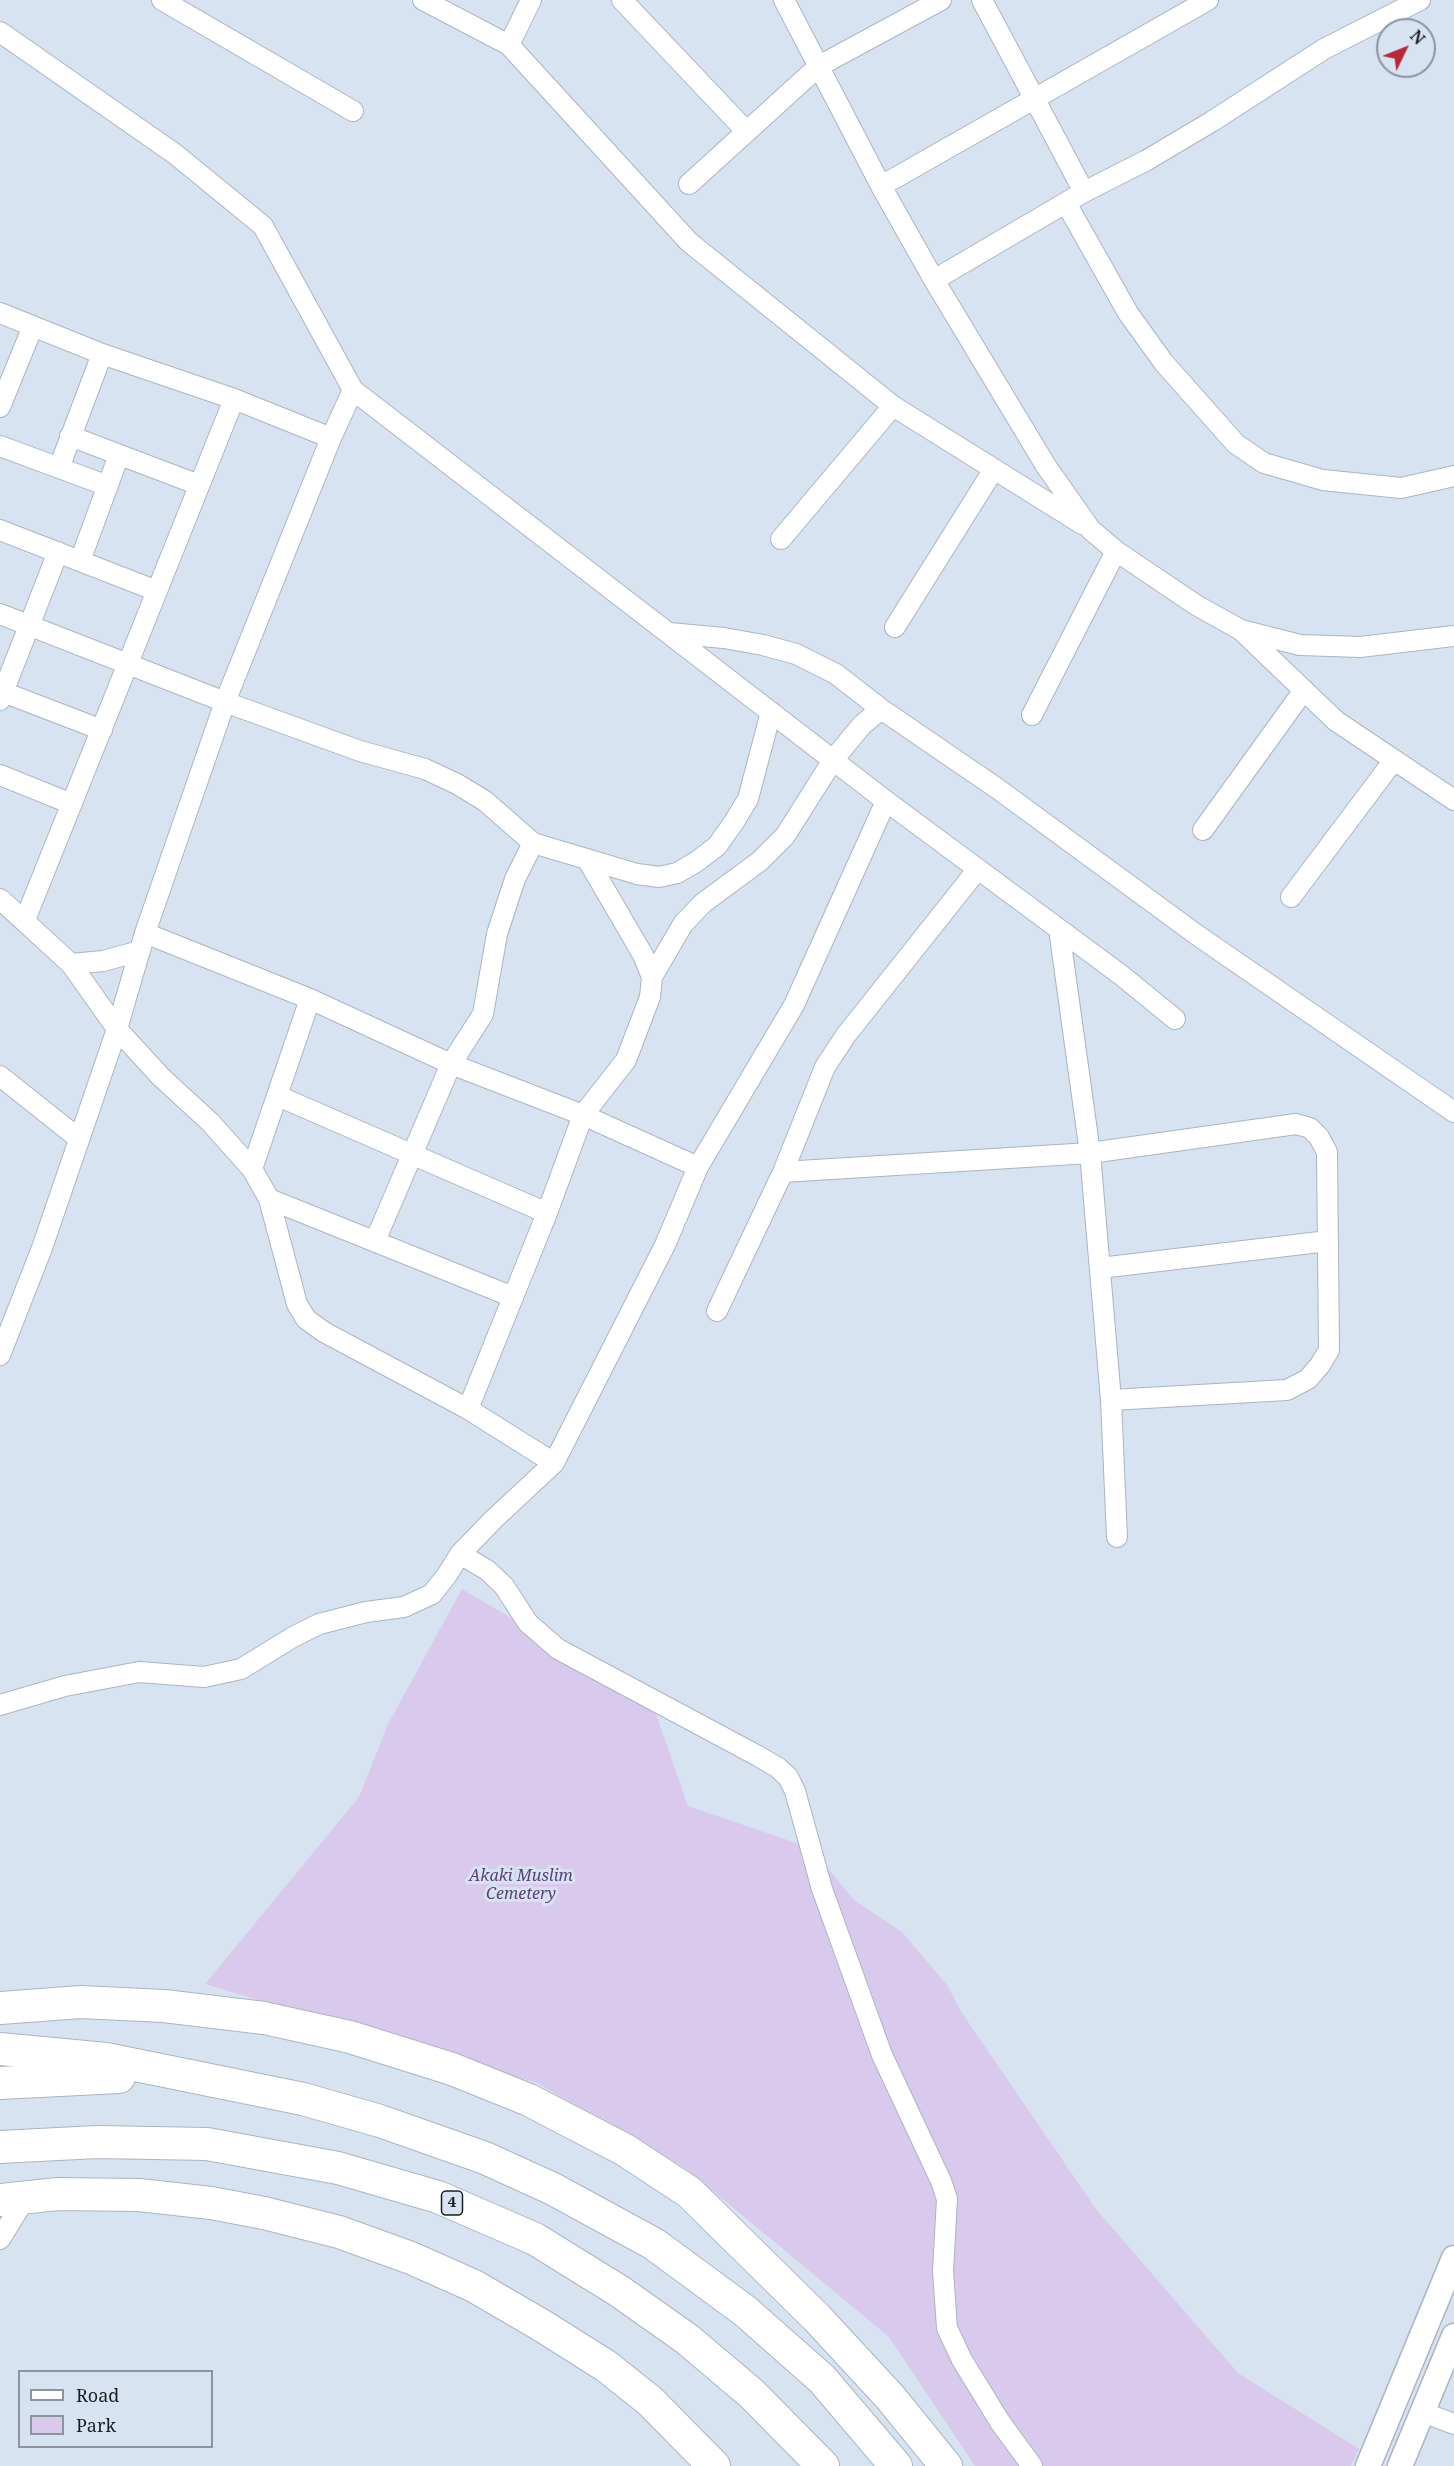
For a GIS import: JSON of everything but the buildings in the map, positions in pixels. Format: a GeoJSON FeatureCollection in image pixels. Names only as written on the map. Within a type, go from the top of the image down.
{"type":"FeatureCollection","features":[{"type":"Feature","properties":{"kind":"highway"},"geometry":{"type":"LineString","coordinates":[[0,2007],[81,2002],[164,2006],[264,2018],[350,2037],[452,2069],[529,2100],[625,2150],[689,2192],[817,2318],[890,2397],[946,2466]]}},
{"type":"Feature","properties":{"kind":"highway"},"geometry":{"type":"LineString","coordinates":[[0,2049],[106,2059],[303,2099],[380,2121],[484,2158],[553,2189],[654,2244],[745,2311],[822,2379],[896,2466]]}},
{"type":"Feature","properties":{"kind":"highway"},"geometry":{"type":"LineString","coordinates":[[0,2083],[111,2076],[246,2088]]}},
{"type":"Feature","properties":{"kind":"highway","name":"4"},"geometry":{"type":"LineString","coordinates":[[0,2147],[97,2142],[207,2144],[338,2168],[438,2197],[535,2239],[619,2291],[687,2339],[753,2394],[823,2466]]}},
{"type":"Feature","properties":{"kind":"highway"},"geometry":{"type":"LineString","coordinates":[[13,2198],[58,2194],[139,2195],[212,2203],[264,2213],[339,2232],[411,2258],[474,2286],[606,2366],[650,2401],[714,2466]]}},
{"type":"Feature","properties":{"kind":"street"},"geometry":{"type":"LineString","coordinates":[[162,0],[353,111]]}},
{"type":"Feature","properties":{"kind":"street"},"geometry":{"type":"LineString","coordinates":[[423,0],[509,45],[689,242],[893,406],[1092,530],[1116,551],[1196,604],[1241,630],[1336,721],[1454,800]]}},
{"type":"Feature","properties":{"kind":"street"},"geometry":{"type":"LineString","coordinates":[[509,45],[531,0]]}},
{"type":"Feature","properties":{"kind":"street"},"geometry":{"type":"LineString","coordinates":[[622,0],[747,132]]}},
{"type":"Feature","properties":{"kind":"street"},"geometry":{"type":"LineString","coordinates":[[784,0],[881,186],[934,279],[1046,466],[1092,530]]}},
{"type":"Feature","properties":{"kind":"street"},"geometry":{"type":"LineString","coordinates":[[689,184],[819,66],[940,0]]}},
{"type":"Feature","properties":{"kind":"street"},"geometry":{"type":"LineString","coordinates":[[982,0],[1084,192]]}},
{"type":"Feature","properties":{"kind":"street"},"geometry":{"type":"LineString","coordinates":[[881,186],[1208,0]]}},
{"type":"Feature","properties":{"kind":"street"},"geometry":{"type":"LineString","coordinates":[[934,279],[1084,192],[1147,160],[1211,122],[1324,49],[1420,0]]}},
{"type":"Feature","properties":{"kind":"street"},"geometry":{"type":"LineString","coordinates":[[0,32],[175,154],[263,226],[353,390],[886,801],[1121,975],[1175,1020]]}},
{"type":"Feature","properties":{"kind":"street"},"geometry":{"type":"LineString","coordinates":[[1066,203],[1128,313],[1164,363],[1236,444],[1264,463],[1323,480],[1401,488],[1454,476]]}},
{"type":"Feature","properties":{"kind":"street"},"geometry":{"type":"LineString","coordinates":[[0,313],[102,354],[234,399],[331,438]]}},
{"type":"Feature","properties":{"kind":"street"},"geometry":{"type":"LineString","coordinates":[[0,407],[33,326]]}},
{"type":"Feature","properties":{"kind":"street"},"geometry":{"type":"LineString","coordinates":[[59,468],[102,354]]}},
{"type":"Feature","properties":{"kind":"street"},"geometry":{"type":"LineString","coordinates":[[0,1355],[42,1248],[225,702],[331,438],[353,390]]}},
{"type":"Feature","properties":{"kind":"street"},"geometry":{"type":"LineString","coordinates":[[26,920],[234,399]]}},
{"type":"Feature","properties":{"kind":"street"},"geometry":{"type":"LineString","coordinates":[[781,539],[893,406]]}},
{"type":"Feature","properties":{"kind":"street"},"geometry":{"type":"LineString","coordinates":[[70,436],[199,485]]}},
{"type":"Feature","properties":{"kind":"street"},"geometry":{"type":"LineString","coordinates":[[0,446],[108,486]]}},
{"type":"Feature","properties":{"kind":"street"},"geometry":{"type":"LineString","coordinates":[[80,561],[119,455]]}},
{"type":"Feature","properties":{"kind":"street"},"geometry":{"type":"LineString","coordinates":[[895,627],[994,469]]}},
{"type":"Feature","properties":{"kind":"street"},"geometry":{"type":"LineString","coordinates":[[0,530],[157,591]]}},
{"type":"Feature","properties":{"kind":"street"},"geometry":{"type":"LineString","coordinates":[[1032,715],[1116,551]]}},
{"type":"Feature","properties":{"kind":"street"},"geometry":{"type":"LineString","coordinates":[[58,552],[2,696],[102,730]]}},
{"type":"Feature","properties":{"kind":"street"},"geometry":{"type":"LineString","coordinates":[[0,614],[225,702],[360,751],[425,769],[457,784],[485,801],[533,843],[637,874],[659,877],[677,873],[717,846],[748,799],[771,712]]}},
{"type":"Feature","properties":{"kind":"street"},"geometry":{"type":"LineString","coordinates":[[1241,630],[1300,645],[1360,647],[1454,636]]}},
{"type":"Feature","properties":{"kind":"street"},"geometry":{"type":"LineString","coordinates":[[669,633],[724,638],[796,654],[836,674],[881,709],[999,789],[1197,935],[1454,1112]]}},
{"type":"Feature","properties":{"kind":"street"},"geometry":{"type":"LineString","coordinates":[[1203,830],[1304,690]]}},
{"type":"Feature","properties":{"kind":"street"},"geometry":{"type":"LineString","coordinates":[[468,1409],[547,1213],[583,1115],[626,1060],[650,997],[652,977],[683,924],[703,903],[760,861],[785,836],[833,759],[862,725],[881,709]]}},
{"type":"Feature","properties":{"kind":"street"},"geometry":{"type":"LineString","coordinates":[[1291,897],[1394,760]]}},
{"type":"Feature","properties":{"kind":"street"},"geometry":{"type":"LineString","coordinates":[[0,775],[72,804]]}},
{"type":"Feature","properties":{"kind":"street"},"geometry":{"type":"LineString","coordinates":[[0,1705],[65,1686],[139,1672],[204,1677],[241,1669],[319,1624],[366,1612],[404,1607],[432,1594],[460,1554],[554,1463],[665,1245],[698,1167],[794,1005],[886,801]]}},
{"type":"Feature","properties":{"kind":"street"},"geometry":{"type":"LineString","coordinates":[[375,1241],[451,1064],[483,1014],[497,934],[515,879],[533,843]]}},
{"type":"Feature","properties":{"kind":"street"},"geometry":{"type":"LineString","coordinates":[[587,860],[643,955],[652,977]]}},
{"type":"Feature","properties":{"kind":"street"},"geometry":{"type":"LineString","coordinates":[[717,1311],[783,1172],[825,1067],[846,1035],[978,870]]}},
{"type":"Feature","properties":{"kind":"street"},"geometry":{"type":"LineString","coordinates":[[0,899],[26,920],[71,963],[117,1029],[160,1077],[210,1122],[252,1169],[269,1199],[297,1304],[306,1319],[324,1332],[468,1409],[554,1463]]}},
{"type":"Feature","properties":{"kind":"street"},"geometry":{"type":"LineString","coordinates":[[1059,929],[1090,1153],[1111,1400],[1118,1537]]}},
{"type":"Feature","properties":{"kind":"street"},"geometry":{"type":"LineString","coordinates":[[71,963],[103,961],[143,942],[310,999],[451,1064],[583,1115],[698,1167]]}},
{"type":"Feature","properties":{"kind":"street"},"geometry":{"type":"LineString","coordinates":[[252,1169],[310,999]]}},
{"type":"Feature","properties":{"kind":"street"},"geometry":{"type":"LineString","coordinates":[[0,1076],[78,1138]]}},
{"type":"Feature","properties":{"kind":"street"},"geometry":{"type":"LineString","coordinates":[[278,1096],[547,1213]]}},
{"type":"Feature","properties":{"kind":"street"},"geometry":{"type":"LineString","coordinates":[[783,1172],[1090,1153],[1296,1124],[1310,1128],[1319,1137],[1327,1152],[1329,1350],[1320,1365],[1308,1379],[1287,1390],[1111,1400]]}},
{"type":"Feature","properties":{"kind":"street"},"geometry":{"type":"LineString","coordinates":[[269,1199],[513,1297]]}},
{"type":"Feature","properties":{"kind":"street"},"geometry":{"type":"LineString","coordinates":[[1100,1268],[1328,1241]]}},
{"type":"Feature","properties":{"kind":"street"},"geometry":{"type":"LineString","coordinates":[[460,1554],[487,1570],[504,1586],[528,1623],[558,1649],[758,1756],[777,1767],[788,1778],[795,1791],[822,1889],[882,2055],[942,2181],[947,2199],[943,2271],[947,2328],[962,2360],[1000,2422],[1032,2466]]}},
{"type":"Feature","properties":{"kind":"street"},"geometry":{"type":"LineString","coordinates":[[0,2239],[13,2198]]}},
{"type":"Feature","properties":{"kind":"street"},"geometry":{"type":"LineString","coordinates":[[1368,2466],[1454,2258]]}},
{"type":"Feature","properties":{"kind":"street"},"geometry":{"type":"LineString","coordinates":[[1400,2466],[1454,2336]]}},
{"type":"Feature","properties":{"kind":"street"},"geometry":{"type":"LineString","coordinates":[[1422,2412],[1454,2424]]}},
{"type":"Feature","properties":{"kind":"green space","name":"Akaki Muslim Cemetery"},"geometry":{"type":"Polygon","coordinates":[[[462,1589],[651,1700],[688,1806],[811,1848],[854,1900],[902,1932],[947,1985],[962,2013],[1096,2209],[1238,2373],[1359,2449],[1351,2466],[975,2466],[889,2337],[684,2167],[537,2083],[205,1984],[359,1797],[388,1724],[462,1589]]]}}]}
